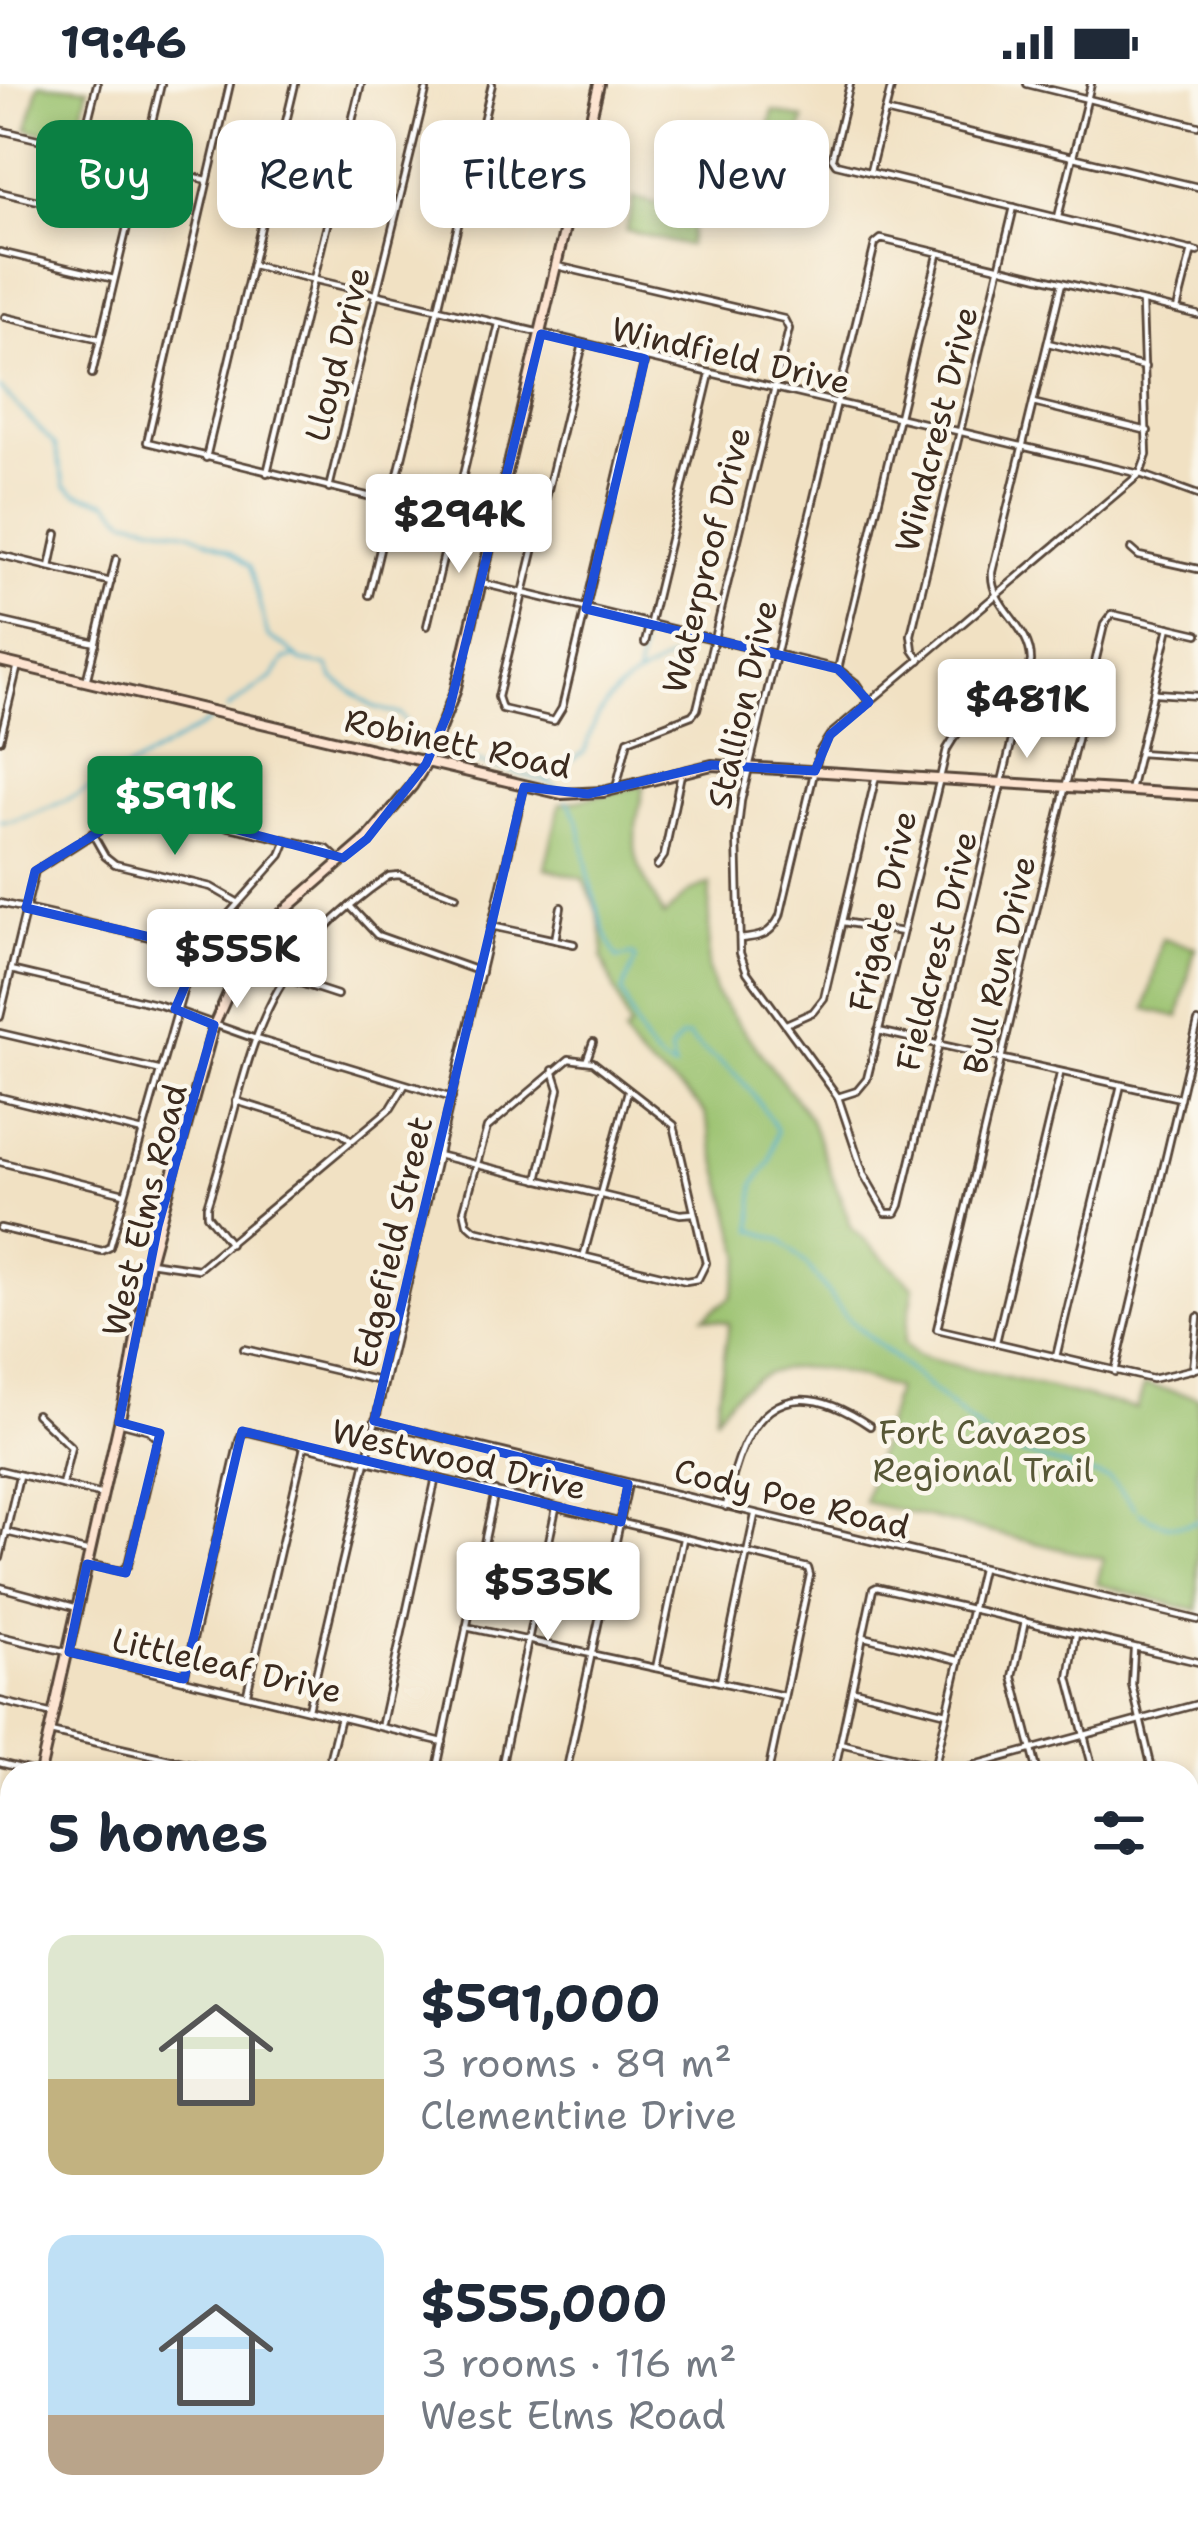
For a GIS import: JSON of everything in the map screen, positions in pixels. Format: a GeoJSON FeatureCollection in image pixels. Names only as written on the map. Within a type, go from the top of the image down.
{"type":"FeatureCollection","features":[{"type":"Feature","properties":{"kind":"main road","name":"West Elms Road"},"geometry":{"type":"LineString","coordinates":[[43,1761],[119,1422],[149,1262],[214,1024],[243,960],[260,938],[292,902],[388,818],[426,764],[449,711],[599,84]]}},
{"type":"Feature","properties":{"kind":"main road","name":"Robinett Road"},"geometry":{"type":"LineString","coordinates":[[0,661],[524,787],[576,794],[682,770],[750,765],[1198,795]]}},
{"type":"Feature","properties":{"kind":"street"},"geometry":{"type":"LineString","coordinates":[[88,120],[97,84]]}},
{"type":"Feature","properties":{"kind":"street"},"geometry":{"type":"LineString","coordinates":[[152,120],[161,84]]}},
{"type":"Feature","properties":{"kind":"street"},"geometry":{"type":"LineString","coordinates":[[230,84],[147,442],[494,527]]}},
{"type":"Feature","properties":{"kind":"street"},"geometry":{"type":"LineString","coordinates":[[206,458],[295,84]]}},
{"type":"Feature","properties":{"kind":"street"},"geometry":{"type":"LineString","coordinates":[[267,473],[361,84]]}},
{"type":"Feature","properties":{"kind":"street"},"geometry":{"type":"LineString","coordinates":[[369,596],[492,84]]}},
{"type":"Feature","properties":{"kind":"street"},"geometry":{"type":"LineString","coordinates":[[850,84],[834,162],[1195,251],[1177,310]]}},
{"type":"Feature","properties":{"kind":"street"},"geometry":{"type":"LineString","coordinates":[[870,171],[892,84]]}},
{"type":"Feature","properties":{"kind":"street"},"geometry":{"type":"LineString","coordinates":[[1027,84],[1198,126]]}},
{"type":"Feature","properties":{"kind":"street"},"geometry":{"type":"LineString","coordinates":[[1058,218],[1090,84]]}},
{"type":"Feature","properties":{"kind":"street","name":"Lloyd Drive"},"geometry":{"type":"LineString","coordinates":[[329,488],[426,91]]}},
{"type":"Feature","properties":{"kind":"street"},"geometry":{"type":"LineString","coordinates":[[885,112],[1198,187]]}},
{"type":"Feature","properties":{"kind":"street"},"geometry":{"type":"LineString","coordinates":[[0,130],[36,138]]}},
{"type":"Feature","properties":{"kind":"street"},"geometry":{"type":"LineString","coordinates":[[193,177],[207,180]]}},
{"type":"Feature","properties":{"kind":"street"},"geometry":{"type":"LineString","coordinates":[[0,192],[36,200]]}},
{"type":"Feature","properties":{"kind":"street","name":"Windcrest Drive"},"geometry":{"type":"LineString","coordinates":[[920,660],[911,635],[1014,207]]}},
{"type":"Feature","properties":{"kind":"street"},"geometry":{"type":"LineString","coordinates":[[92,374],[127,228]]}},
{"type":"Feature","properties":{"kind":"street","name":"Stallion Drive"},"geometry":{"type":"LineString","coordinates":[[891,1214],[883,1210],[864,1174],[838,1097],[747,972],[740,939],[737,836],[750,765],[877,241],[938,254]]}},
{"type":"Feature","properties":{"kind":"street"},"geometry":{"type":"LineString","coordinates":[[0,252],[114,279]]}},
{"type":"Feature","properties":{"kind":"street"},"geometry":{"type":"LineString","coordinates":[[838,669],[938,254],[1198,315]]}},
{"type":"Feature","properties":{"kind":"street","name":"Windfield Drive"},"geometry":{"type":"LineString","coordinates":[[252,265],[1140,474],[1198,495]]}},
{"type":"Feature","properties":{"kind":"street","name":"Waterproof Drive"},"geometry":{"type":"LineString","coordinates":[[556,266],[784,319],[789,329],[695,712],[628,740],[616,788]]}},
{"type":"Feature","properties":{"kind":"street"},"geometry":{"type":"LineString","coordinates":[[995,596],[992,572],[1062,284]]}},
{"type":"Feature","properties":{"kind":"street"},"geometry":{"type":"LineString","coordinates":[[740,939],[759,938],[780,916],[819,752],[830,735],[1140,474],[1148,455],[1142,302]]}},
{"type":"Feature","properties":{"kind":"street"},"geometry":{"type":"LineString","coordinates":[[5,317],[100,339]]}},
{"type":"Feature","properties":{"kind":"street"},"geometry":{"type":"LineString","coordinates":[[427,626],[499,324]]}},
{"type":"Feature","properties":{"kind":"street"},"geometry":{"type":"LineString","coordinates":[[583,344],[497,703],[502,709],[554,721],[562,708],[645,359]]}},
{"type":"Feature","properties":{"kind":"street"},"geometry":{"type":"LineString","coordinates":[[1048,344],[1145,367]]}},
{"type":"Feature","properties":{"kind":"street"},"geometry":{"type":"LineString","coordinates":[[645,643],[710,374]]}},
{"type":"Feature","properties":{"kind":"street"},"geometry":{"type":"LineString","coordinates":[[1033,404],[1148,431]]}},
{"type":"Feature","properties":{"kind":"street"},"geometry":{"type":"LineString","coordinates":[[50,567],[57,534]]}},
{"type":"Feature","properties":{"kind":"street"},"geometry":{"type":"LineString","coordinates":[[1131,549],[1139,556],[1198,569]]}},
{"type":"Feature","properties":{"kind":"street"},"geometry":{"type":"LineString","coordinates":[[0,555],[111,581]]}},
{"type":"Feature","properties":{"kind":"street"},"geometry":{"type":"LineString","coordinates":[[86,682],[116,559]]}},
{"type":"Feature","properties":{"kind":"street"},"geometry":{"type":"LineString","coordinates":[[481,583],[838,669],[869,701]]}},
{"type":"Feature","properties":{"kind":"street","name":"Fieldcrest Drive"},"geometry":{"type":"LineString","coordinates":[[891,1214],[900,1204],[1024,690],[1030,647],[995,596]]}},
{"type":"Feature","properties":{"kind":"street","name":"Bull Run Drive"},"geometry":{"type":"LineString","coordinates":[[996,1342],[937,1329],[1104,625],[1112,614],[1169,628]]}},
{"type":"Feature","properties":{"kind":"street"},"geometry":{"type":"LineString","coordinates":[[0,621],[96,643]]}},
{"type":"Feature","properties":{"kind":"street"},"geometry":{"type":"LineString","coordinates":[[1130,791],[1169,628],[1198,634]]}},
{"type":"Feature","properties":{"kind":"street"},"geometry":{"type":"LineString","coordinates":[[0,740],[4,705],[18,665]]}},
{"type":"Feature","properties":{"kind":"street","name":"Frigate Drive"},"geometry":{"type":"LineString","coordinates":[[838,1097],[856,1091],[867,1079],[947,749],[959,731],[1007,690],[1024,690]]}},
{"type":"Feature","properties":{"kind":"street"},"geometry":{"type":"LineString","coordinates":[[1154,693],[1198,696]]}},
{"type":"Feature","properties":{"kind":"street"},"geometry":{"type":"LineString","coordinates":[[1139,754],[1198,757]]}},
{"type":"Feature","properties":{"kind":"street"},"geometry":{"type":"LineString","coordinates":[[657,866],[664,856],[682,770]]}},
{"type":"Feature","properties":{"kind":"street"},"geometry":{"type":"LineString","coordinates":[[786,1024],[821,1003],[877,775]]}},
{"type":"Feature","properties":{"kind":"street","name":"Edgefield Street"},"geometry":{"type":"LineString","coordinates":[[308,1709],[524,787]]}},
{"type":"Feature","properties":{"kind":"street"},"geometry":{"type":"LineString","coordinates":[[0,1017],[38,867],[143,805],[326,849],[340,861]]}},
{"type":"Feature","properties":{"kind":"street"},"geometry":{"type":"LineString","coordinates":[[92,833],[115,864],[211,887],[237,902]]}},
{"type":"Feature","properties":{"kind":"street"},"geometry":{"type":"LineString","coordinates":[[0,1228],[108,1250],[175,1010],[200,954],[237,902],[281,855],[287,840]]}},
{"type":"Feature","properties":{"kind":"street"},"geometry":{"type":"LineString","coordinates":[[230,1244],[206,1210],[253,1038],[284,977],[306,947],[394,874],[456,896]]}},
{"type":"Feature","properties":{"kind":"street"},"geometry":{"type":"LineString","coordinates":[[0,903],[175,943],[200,954]]}},
{"type":"Feature","properties":{"kind":"street"},"geometry":{"type":"LineString","coordinates":[[350,906],[372,933],[481,972]]}},
{"type":"Feature","properties":{"kind":"street"},"geometry":{"type":"LineString","coordinates":[[555,940],[561,907]]}},
{"type":"Feature","properties":{"kind":"street"},"geometry":{"type":"LineString","coordinates":[[842,922],[902,932]]}},
{"type":"Feature","properties":{"kind":"street"},"geometry":{"type":"LineString","coordinates":[[491,926],[574,944]]}},
{"type":"Feature","properties":{"kind":"street"},"geometry":{"type":"LineString","coordinates":[[11,970],[175,1010],[452,1098]]}},
{"type":"Feature","properties":{"kind":"street"},"geometry":{"type":"LineString","coordinates":[[284,977],[337,994]]}},
{"type":"Feature","properties":{"kind":"street"},"geometry":{"type":"LineString","coordinates":[[1115,1372],[1198,1022]]}},
{"type":"Feature","properties":{"kind":"street"},"geometry":{"type":"LineString","coordinates":[[878,1031],[1180,1099]]}},
{"type":"Feature","properties":{"kind":"street"},"geometry":{"type":"LineString","coordinates":[[0,1033],[159,1070]]}},
{"type":"Feature","properties":{"kind":"street"},"geometry":{"type":"LineString","coordinates":[[587,1059],[593,1042]]}},
{"type":"Feature","properties":{"kind":"street"},"geometry":{"type":"LineString","coordinates":[[568,1059],[587,1059],[665,1114],[674,1126],[706,1263],[698,1279],[686,1281],[471,1228],[464,1210],[482,1138],[493,1120],[553,1069],[568,1059]]}},
{"type":"Feature","properties":{"kind":"street"},"geometry":{"type":"LineString","coordinates":[[538,1180],[559,1089],[553,1069]]}},
{"type":"Feature","properties":{"kind":"street"},"geometry":{"type":"LineString","coordinates":[[1060,1071],[996,1342],[1152,1379],[1195,1369],[1198,1317]]}},
{"type":"Feature","properties":{"kind":"street"},"geometry":{"type":"LineString","coordinates":[[149,1262],[194,1271],[391,1108],[405,1085]]}},
{"type":"Feature","properties":{"kind":"street"},"geometry":{"type":"LineString","coordinates":[[1056,1357],[1121,1085]]}},
{"type":"Feature","properties":{"kind":"street"},"geometry":{"type":"LineString","coordinates":[[584,1256],[628,1091]]}},
{"type":"Feature","properties":{"kind":"street"},"geometry":{"type":"LineString","coordinates":[[0,1097],[143,1132]]}},
{"type":"Feature","properties":{"kind":"street"},"geometry":{"type":"LineString","coordinates":[[236,1101],[340,1132],[351,1142]]}},
{"type":"Feature","properties":{"kind":"street"},"geometry":{"type":"LineString","coordinates":[[437,1155],[680,1214],[696,1213]]}},
{"type":"Feature","properties":{"kind":"street"},"geometry":{"type":"LineString","coordinates":[[0,1162],[124,1193]]}},
{"type":"Feature","properties":{"kind":"street"},"geometry":{"type":"LineString","coordinates":[[244,1348],[384,1382]]}},
{"type":"Feature","properties":{"kind":"street"},"geometry":{"type":"LineString","coordinates":[[726,1508],[742,1442],[770,1411],[797,1401],[821,1401],[870,1426]]}},
{"type":"Feature","properties":{"kind":"street"},"geometry":{"type":"LineString","coordinates":[[36,1414],[71,1447],[62,1485]]}},
{"type":"Feature","properties":{"kind":"street","name":"Cody Poe Road"},"geometry":{"type":"LineString","coordinates":[[374,1421],[1198,1620]]}},
{"type":"Feature","properties":{"kind":"street"},"geometry":{"type":"LineString","coordinates":[[87,1564],[125,1570],[158,1439],[149,1430],[119,1422]]}},
{"type":"Feature","properties":{"kind":"street","name":"Westwood Drive"},"geometry":{"type":"LineString","coordinates":[[184,1679],[244,1432],[804,1567],[810,1572],[770,1761]]}},
{"type":"Feature","properties":{"kind":"street"},"geometry":{"type":"LineString","coordinates":[[246,1695],[304,1447]]}},
{"type":"Feature","properties":{"kind":"street"},"geometry":{"type":"LineString","coordinates":[[0,1470],[103,1495]]}},
{"type":"Feature","properties":{"kind":"street"},"geometry":{"type":"LineString","coordinates":[[0,1558],[20,1475]]}},
{"type":"Feature","properties":{"kind":"street"},"geometry":{"type":"LineString","coordinates":[[381,1726],[436,1477]]}},
{"type":"Feature","properties":{"kind":"street"},"geometry":{"type":"LineString","coordinates":[[569,1761],[628,1484]]}},
{"type":"Feature","properties":{"kind":"street"},"geometry":{"type":"LineString","coordinates":[[439,1761],[495,1491]]}},
{"type":"Feature","properties":{"kind":"street"},"geometry":{"type":"LineString","coordinates":[[503,1761],[556,1506]]}},
{"type":"Feature","properties":{"kind":"street"},"geometry":{"type":"LineString","coordinates":[[720,1682],[755,1515]]}},
{"type":"Feature","properties":{"kind":"street"},"geometry":{"type":"LineString","coordinates":[[6,1532],[90,1552]]}},
{"type":"Feature","properties":{"kind":"street"},"geometry":{"type":"LineString","coordinates":[[656,1668],[683,1537]]}},
{"type":"Feature","properties":{"kind":"street"},"geometry":{"type":"LineString","coordinates":[[935,1761],[981,1569]]}},
{"type":"Feature","properties":{"kind":"street"},"geometry":{"type":"LineString","coordinates":[[836,1761],[877,1586],[1198,1662]]}},
{"type":"Feature","properties":{"kind":"street"},"geometry":{"type":"LineString","coordinates":[[0,1587],[78,1608]]}},
{"type":"Feature","properties":{"kind":"street"},"geometry":{"type":"LineString","coordinates":[[1025,1621],[1013,1677],[1035,1761]]}},
{"type":"Feature","properties":{"kind":"street"},"geometry":{"type":"LineString","coordinates":[[466,1627],[784,1696]]}},
{"type":"Feature","properties":{"kind":"street"},"geometry":{"type":"LineString","coordinates":[[1076,1634],[1070,1678],[1091,1761]]}},
{"type":"Feature","properties":{"kind":"street","name":"Littleleaf Drive"},"geometry":{"type":"LineString","coordinates":[[0,1636],[443,1742]]}},
{"type":"Feature","properties":{"kind":"street"},"geometry":{"type":"LineString","coordinates":[[863,1637],[958,1660]]}},
{"type":"Feature","properties":{"kind":"street"},"geometry":{"type":"LineString","coordinates":[[1134,1647],[1132,1685],[1150,1761]]}},
{"type":"Feature","properties":{"kind":"street"},"geometry":{"type":"LineString","coordinates":[[852,1690],[947,1713]]}},
{"type":"Feature","properties":{"kind":"street"},"geometry":{"type":"LineString","coordinates":[[0,1702],[56,1714]]}},
{"type":"Feature","properties":{"kind":"street"},"geometry":{"type":"LineString","coordinates":[[1003,1761],[1198,1704]]}},
{"type":"Feature","properties":{"kind":"street"},"geometry":{"type":"LineString","coordinates":[[329,1761],[340,1717]]}},
{"type":"Feature","properties":{"kind":"street"},"geometry":{"type":"LineString","coordinates":[[50,1732],[178,1761]]}},
{"type":"Feature","properties":{"kind":"street"},"geometry":{"type":"LineString","coordinates":[[840,1742],[903,1761]]}},
{"type":"Feature","properties":{"kind":"highlighted area"},"geometry":{"type":"Polygon","coordinates":[[[541,334],[645,359],[586,609],[838,669],[869,702],[830,735],[815,771],[712,765],[588,794],[524,787],[374,1421],[628,1484],[621,1522],[242,1431],[184,1679],[69,1652],[87,1564],[126,1573],[160,1433],[119,1422],[158,1226],[214,1025],[175,1009],[201,949],[26,908],[35,871],[143,805],[343,858],[367,839],[426,764],[449,711],[541,334]]]}},
{"type":"Feature","properties":{"kind":"green space"},"geometry":{"type":"Polygon","coordinates":[[[39,84],[88,88],[81,120],[36,120],[36,131],[27,129],[39,84]]]}},
{"type":"Feature","properties":{"kind":"green space"},"geometry":{"type":"Polygon","coordinates":[[[773,111],[804,119],[804,120],[771,120],[773,111]]]}},
{"type":"Feature","properties":{"kind":"green space"},"geometry":{"type":"Polygon","coordinates":[[[634,198],[654,203],[654,228],[692,228],[688,246],[626,231],[634,198]]]}},
{"type":"Feature","properties":{"kind":"green space","name":"Fort Cavazos Regional Trail"},"geometry":{"type":"Polygon","coordinates":[[[644,785],[635,841],[645,879],[664,916],[689,892],[710,884],[708,969],[716,994],[810,1118],[852,1228],[914,1287],[904,1343],[916,1355],[929,1359],[1137,1409],[1144,1385],[1198,1397],[1198,1611],[1097,1584],[1103,1559],[864,1502],[896,1389],[821,1369],[775,1371],[733,1395],[715,1418],[729,1323],[704,1317],[731,1297],[742,1257],[705,1114],[639,1057],[624,1034],[630,1029],[602,958],[598,918],[583,879],[545,868],[560,804],[644,785]]]}},
{"type":"Feature","properties":{"kind":"green space"},"geometry":{"type":"Polygon","coordinates":[[[1162,939],[1195,947],[1179,1017],[1146,1009],[1162,939]]]}},
{"type":"Feature","properties":{"kind":"waterway"},"geometry":{"type":"LineString","coordinates":[[0,388],[55,445],[65,486],[108,502],[126,519],[192,533],[229,551],[250,567],[268,637],[301,661],[328,666],[333,678],[372,706],[401,715],[417,739],[427,745]]}},
{"type":"Feature","properties":{"kind":"waterway"},"geometry":{"type":"LineString","coordinates":[[562,790],[549,782],[549,774],[585,751],[603,708],[637,677],[641,647]]}},
{"type":"Feature","properties":{"kind":"waterway"},"geometry":{"type":"LineString","coordinates":[[227,709],[273,677],[285,659],[296,657]]}},
{"type":"Feature","properties":{"kind":"waterway"},"geometry":{"type":"LineString","coordinates":[[637,677],[671,658]]}},
{"type":"Feature","properties":{"kind":"waterway"},"geometry":{"type":"LineString","coordinates":[[0,821],[15,820],[71,798],[212,719]]}},
{"type":"Feature","properties":{"kind":"waterway"},"geometry":{"type":"LineString","coordinates":[[443,753],[549,782]]}},
{"type":"Feature","properties":{"kind":"waterway"},"geometry":{"type":"LineString","coordinates":[[567,800],[581,832],[608,940],[617,958],[633,955],[636,959],[622,992],[648,1048],[675,1069],[670,1052],[681,1037],[688,1036],[740,1080],[777,1130],[770,1162],[754,1184],[753,1230],[781,1240],[847,1318],[982,1432],[1008,1450],[1110,1479],[1135,1508]]}},
{"type":"Feature","properties":{"kind":"waterway"},"geometry":{"type":"LineString","coordinates":[[1139,1512],[1168,1525],[1198,1521]]}}]}
